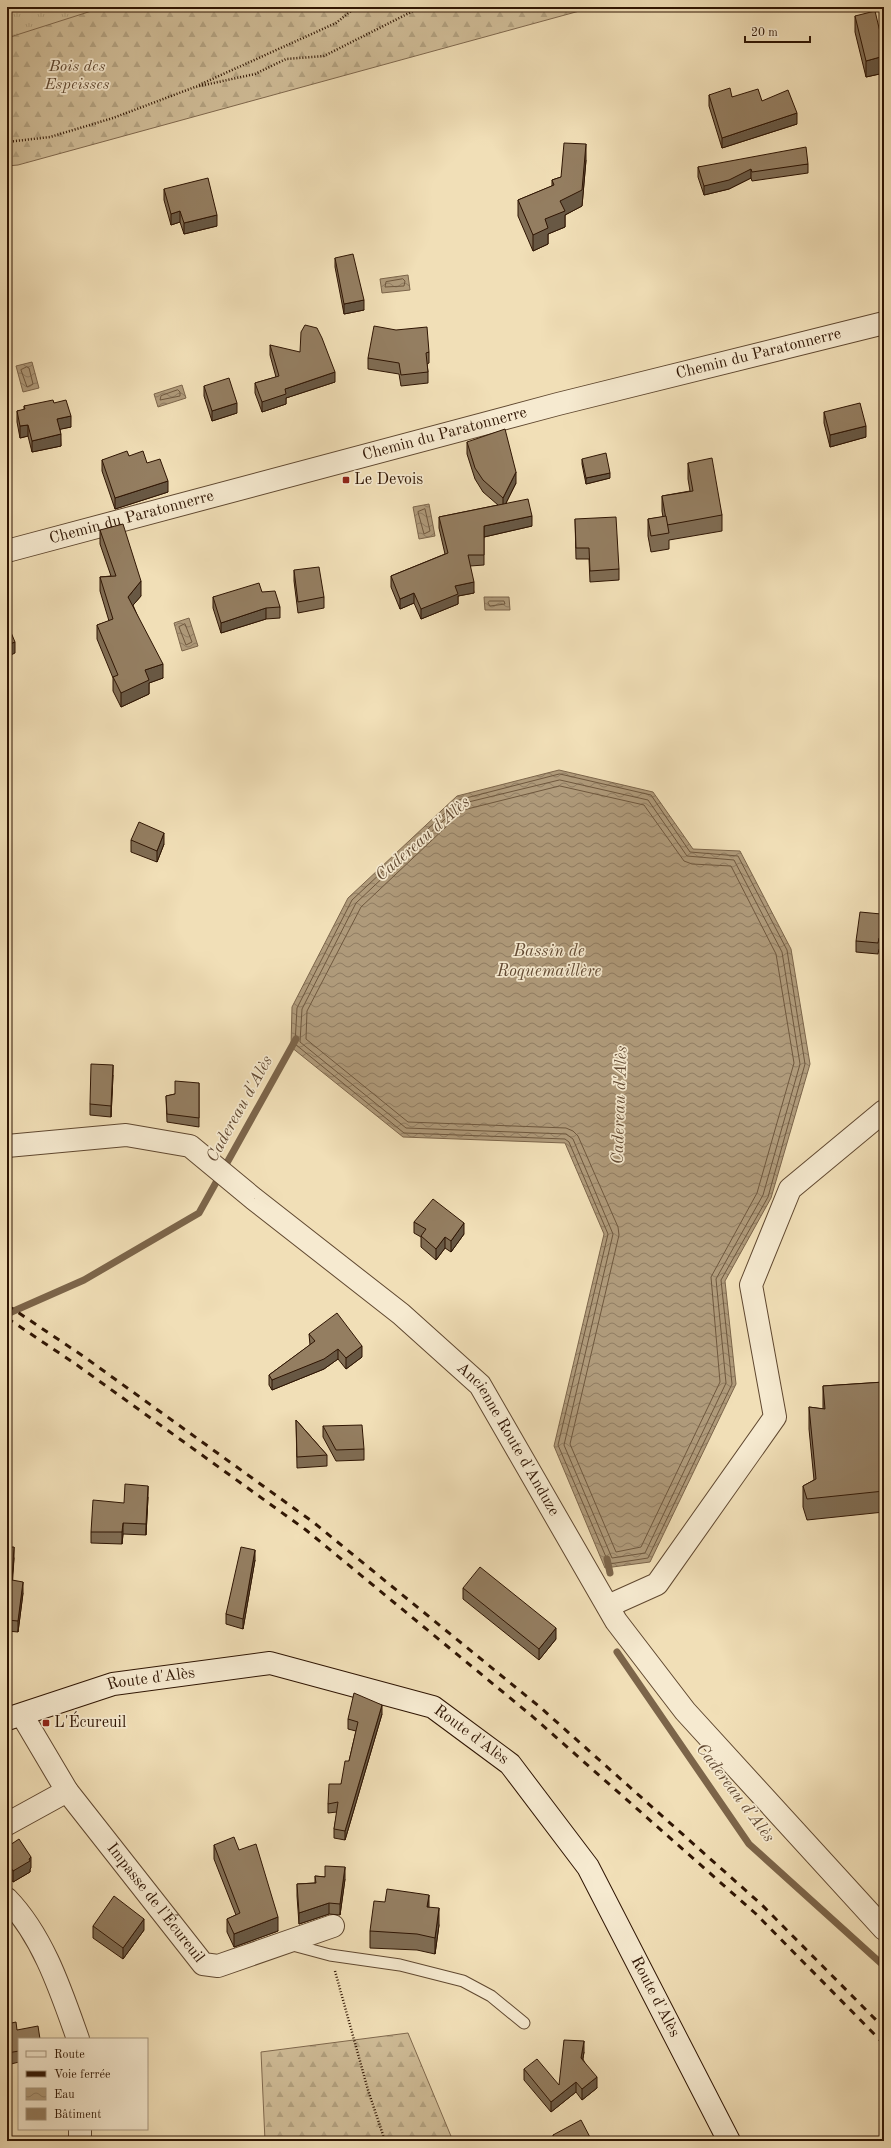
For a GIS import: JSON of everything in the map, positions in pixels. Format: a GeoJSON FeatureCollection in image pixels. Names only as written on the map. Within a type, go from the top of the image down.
{"type":"FeatureCollection","features":[{"type":"Feature","properties":{"kind":"street","name":"Chemin du Paratonnerre"},"geometry":{"type":"LineString","coordinates":[[7,551],[550,406],[884,323]]}},
{"type":"Feature","properties":{"kind":"street"},"geometry":{"type":"LineString","coordinates":[[608,1606],[657,1584],[775,1417],[751,1285],[790,1189],[884,1111]]}},
{"type":"Feature","properties":{"kind":"street","name":"Ancienne Route d'Anduze"},"geometry":{"type":"LineString","coordinates":[[7,1146],[126,1135],[190,1146],[254,1199],[401,1314],[480,1385],[616,1621],[685,1711],[884,1929]]}},
{"type":"Feature","properties":{"kind":"street","name":"Route d'Alès"},"geometry":{"type":"LineString","coordinates":[[14,1717],[113,1684],[270,1663],[432,1707],[510,1764],[588,1867],[729,2141]]}},
{"type":"Feature","properties":{"kind":"street","name":"Impasse de l'Écureuil"},"geometry":{"type":"LineString","coordinates":[[14,1717],[68,1791],[203,1964],[218,1966],[333,1926]]}},
{"type":"Feature","properties":{"kind":"street"},"geometry":{"type":"LineString","coordinates":[[7,1824],[68,1791]]}},
{"type":"Feature","properties":{"kind":"street"},"geometry":{"type":"LineString","coordinates":[[7,1899],[22,1914],[54,1974],[78,2038]]}},
{"type":"Feature","properties":{"kind":"street"},"geometry":{"type":"LineString","coordinates":[[80,2130],[80,2141]]}},
{"type":"Feature","properties":{"kind":"lane"},"geometry":{"type":"LineString","coordinates":[[285,1943],[330,1956],[400,1965],[463,1981],[492,1996],[524,2023]]}},
{"type":"Feature","properties":{"kind":"path"},"geometry":{"type":"LineString","coordinates":[[7,142],[50,137],[112,118],[195,87],[336,23],[356,7]]}},
{"type":"Feature","properties":{"kind":"path"},"geometry":{"type":"LineString","coordinates":[[195,87],[255,74],[286,59],[324,56],[421,7]]}},
{"type":"Feature","properties":{"kind":"path"},"geometry":{"type":"LineString","coordinates":[[330,1956],[368,2090],[385,2141]]}},
{"type":"Feature","properties":{"kind":"green space","name":"Bois des Espeisses"},"geometry":{"type":"Polygon","coordinates":[[[7,7],[594,7],[18,165],[7,166],[7,7]]]}},
{"type":"Feature","properties":{"kind":"green space"},"geometry":{"type":"Polygon","coordinates":[[[7,7],[104,7],[7,38],[7,7]]]}},
{"type":"Feature","properties":{"kind":"green space"},"geometry":{"type":"Polygon","coordinates":[[[408,2033],[453,2141],[265,2141],[261,2052],[408,2033]]]}},
{"type":"Feature","properties":{"kind":"water"},"geometry":{"type":"Polygon","coordinates":[[[408,275],[410,290],[382,293],[380,279],[408,275]]]}},
{"type":"Feature","properties":{"kind":"water"},"geometry":{"type":"Polygon","coordinates":[[[32,362],[39,388],[23,392],[16,366],[32,362]]]}},
{"type":"Feature","properties":{"kind":"water"},"geometry":{"type":"Polygon","coordinates":[[[182,385],[186,398],[158,407],[154,394],[182,385]]]}},
{"type":"Feature","properties":{"kind":"water"},"geometry":{"type":"Polygon","coordinates":[[[429,504],[435,536],[419,539],[413,507],[429,504]]]}},
{"type":"Feature","properties":{"kind":"water"},"geometry":{"type":"Polygon","coordinates":[[[484,597],[509,597],[510,610],[485,610],[484,597]]]}},
{"type":"Feature","properties":{"kind":"water"},"geometry":{"type":"Polygon","coordinates":[[[189,618],[198,646],[182,651],[174,623],[189,618]]]}},
{"type":"Feature","properties":{"kind":"water","name":"Bassin de Roquemaillère"},"geometry":{"type":"Polygon","coordinates":[[[559,770],[653,792],[693,849],[740,851],[791,949],[810,1064],[771,1198],[725,1281],[736,1384],[650,1562],[605,1568],[554,1446],[604,1234],[565,1143],[403,1137],[291,1047],[292,1007],[348,898],[457,796],[559,770]]]}},
{"type":"Feature","properties":{"kind":"building"},"geometry":{"type":"Polygon","coordinates":[[[875,11],[880,32],[884,31],[884,56],[866,61],[855,16],[875,11]]]}},
{"type":"Feature","properties":{"kind":"building"},"geometry":{"type":"Polygon","coordinates":[[[730,88],[732,97],[758,89],[762,101],[788,90],[797,113],[722,138],[709,95],[730,88]]]}},
{"type":"Feature","properties":{"kind":"building"},"geometry":{"type":"Polygon","coordinates":[[[564,143],[586,144],[582,190],[560,201],[565,211],[545,219],[548,228],[533,235],[518,200],[554,185],[552,180],[561,177],[564,143]]]}},
{"type":"Feature","properties":{"kind":"building"},"geometry":{"type":"Polygon","coordinates":[[[806,147],[808,164],[752,172],[751,169],[729,180],[704,186],[698,167],[806,147]]]}},
{"type":"Feature","properties":{"kind":"building"},"geometry":{"type":"Polygon","coordinates":[[[208,178],[217,215],[184,223],[180,211],[171,214],[164,189],[208,178]]]}},
{"type":"Feature","properties":{"kind":"building"},"geometry":{"type":"Polygon","coordinates":[[[353,254],[364,300],[344,304],[335,258],[353,254]]]}},
{"type":"Feature","properties":{"kind":"building"},"geometry":{"type":"Polygon","coordinates":[[[305,325],[317,328],[335,372],[285,389],[286,394],[262,402],[255,383],[279,376],[270,345],[300,352],[301,332],[305,325]]]}},
{"type":"Feature","properties":{"kind":"building"},"geometry":{"type":"Polygon","coordinates":[[[374,326],[396,330],[427,327],[429,352],[426,353],[428,372],[401,375],[399,363],[368,358],[374,326]]]}},
{"type":"Feature","properties":{"kind":"building"},"geometry":{"type":"Polygon","coordinates":[[[229,378],[237,403],[212,411],[204,386],[229,378]]]}},
{"type":"Feature","properties":{"kind":"building"},"geometry":{"type":"Polygon","coordinates":[[[53,400],[54,403],[66,400],[71,416],[57,419],[61,434],[32,441],[28,425],[20,426],[17,411],[25,409],[24,406],[53,400]]]}},
{"type":"Feature","properties":{"kind":"building"},"geometry":{"type":"Polygon","coordinates":[[[860,403],[866,426],[830,435],[824,412],[860,403]]]}},
{"type":"Feature","properties":{"kind":"building"},"geometry":{"type":"Polygon","coordinates":[[[505,429],[516,472],[503,498],[483,480],[475,468],[467,442],[505,429]]]}},
{"type":"Feature","properties":{"kind":"building"},"geometry":{"type":"Polygon","coordinates":[[[127,451],[129,456],[143,451],[147,463],[160,459],[168,481],[115,498],[102,460],[127,451]]]}},
{"type":"Feature","properties":{"kind":"building"},"geometry":{"type":"Polygon","coordinates":[[[606,453],[610,473],[586,478],[582,459],[606,453]]]}},
{"type":"Feature","properties":{"kind":"building"},"geometry":{"type":"Polygon","coordinates":[[[712,458],[722,515],[667,525],[662,496],[693,491],[688,463],[712,458]]]}},
{"type":"Feature","properties":{"kind":"building"},"geometry":{"type":"Polygon","coordinates":[[[528,499],[532,516],[484,526],[484,555],[468,555],[474,582],[455,586],[458,594],[421,609],[414,593],[400,599],[391,576],[448,553],[439,517],[528,499]]]}},
{"type":"Feature","properties":{"kind":"building"},"geometry":{"type":"Polygon","coordinates":[[[666,516],[669,533],[651,536],[648,519],[666,516]]]}},
{"type":"Feature","properties":{"kind":"building"},"geometry":{"type":"Polygon","coordinates":[[[616,517],[619,569],[590,571],[589,548],[576,548],[575,519],[616,517]]]}},
{"type":"Feature","properties":{"kind":"building"},"geometry":{"type":"Polygon","coordinates":[[[123,524],[141,581],[128,597],[163,664],[145,670],[149,680],[121,693],[113,677],[118,675],[97,625],[113,619],[100,577],[116,576],[100,530],[123,524]]]}},
{"type":"Feature","properties":{"kind":"building"},"geometry":{"type":"Polygon","coordinates":[[[319,567],[324,597],[298,602],[294,570],[319,567]]]}},
{"type":"Feature","properties":{"kind":"building"},"geometry":{"type":"Polygon","coordinates":[[[259,583],[262,592],[275,591],[280,607],[266,608],[221,623],[213,597],[259,583]]]}},
{"type":"Feature","properties":{"kind":"building"},"geometry":{"type":"Polygon","coordinates":[[[7,623],[15,642],[7,645],[7,623]]]}},
{"type":"Feature","properties":{"kind":"building"},"geometry":{"type":"Polygon","coordinates":[[[139,822],[164,833],[157,851],[131,840],[139,822]]]}},
{"type":"Feature","properties":{"kind":"building"},"geometry":{"type":"Polygon","coordinates":[[[860,912],[881,914],[880,921],[884,921],[884,939],[879,938],[878,943],[856,941],[860,912]]]}},
{"type":"Feature","properties":{"kind":"building"},"geometry":{"type":"Polygon","coordinates":[[[91,1064],[113,1065],[111,1106],[90,1104],[91,1064]]]}},
{"type":"Feature","properties":{"kind":"building"},"geometry":{"type":"Polygon","coordinates":[[[175,1081],[199,1083],[199,1118],[167,1114],[166,1096],[175,1094],[175,1081]]]}},
{"type":"Feature","properties":{"kind":"building"},"geometry":{"type":"Polygon","coordinates":[[[433,1199],[464,1223],[451,1241],[445,1237],[436,1249],[421,1236],[426,1229],[414,1222],[433,1199]]]}},
{"type":"Feature","properties":{"kind":"building"},"geometry":{"type":"Polygon","coordinates":[[[337,1313],[362,1346],[346,1358],[338,1349],[324,1359],[272,1380],[269,1375],[315,1341],[309,1334],[337,1313]]]}},
{"type":"Feature","properties":{"kind":"building"},"geometry":{"type":"Polygon","coordinates":[[[884,1382],[884,1491],[807,1499],[803,1486],[816,1479],[809,1407],[825,1409],[823,1386],[884,1382]]]}},
{"type":"Feature","properties":{"kind":"building"},"geometry":{"type":"Polygon","coordinates":[[[296,1420],[327,1455],[297,1457],[296,1420]]]}},
{"type":"Feature","properties":{"kind":"building"},"geometry":{"type":"Polygon","coordinates":[[[362,1425],[364,1449],[336,1450],[323,1426],[362,1425]]]}},
{"type":"Feature","properties":{"kind":"building"},"geometry":{"type":"Polygon","coordinates":[[[125,1484],[148,1486],[146,1524],[123,1523],[122,1532],[91,1532],[93,1500],[124,1503],[125,1484]]]}},
{"type":"Feature","properties":{"kind":"building"},"geometry":{"type":"Polygon","coordinates":[[[7,1547],[14,1547],[12,1580],[23,1582],[18,1621],[7,1620],[7,1547]]]}},
{"type":"Feature","properties":{"kind":"building"},"geometry":{"type":"Polygon","coordinates":[[[241,1547],[255,1550],[243,1619],[226,1614],[241,1547]]]}},
{"type":"Feature","properties":{"kind":"building"},"geometry":{"type":"Polygon","coordinates":[[[480,1567],[556,1628],[539,1649],[463,1588],[480,1567]]]}},
{"type":"Feature","properties":{"kind":"building"},"geometry":{"type":"Polygon","coordinates":[[[354,1693],[382,1705],[345,1831],[334,1829],[338,1802],[328,1804],[329,1784],[341,1784],[345,1761],[349,1761],[358,1722],[348,1719],[354,1693]]]}},
{"type":"Feature","properties":{"kind":"building"},"geometry":{"type":"Polygon","coordinates":[[[234,1837],[239,1850],[256,1844],[278,1917],[234,1934],[227,1919],[240,1913],[214,1845],[234,1837]]]}},
{"type":"Feature","properties":{"kind":"building"},"geometry":{"type":"Polygon","coordinates":[[[19,1839],[31,1857],[29,1859],[30,1861],[13,1871],[7,1861],[7,1847],[19,1839]]]}},
{"type":"Feature","properties":{"kind":"building"},"geometry":{"type":"Polygon","coordinates":[[[325,1866],[345,1867],[340,1904],[329,1903],[299,1913],[297,1884],[316,1883],[315,1876],[325,1877],[325,1866]]]}},
{"type":"Feature","properties":{"kind":"building"},"geometry":{"type":"Polygon","coordinates":[[[387,1889],[429,1895],[427,1907],[439,1908],[435,1938],[417,1934],[370,1931],[374,1901],[385,1902],[387,1889]]]}},
{"type":"Feature","properties":{"kind":"building"},"geometry":{"type":"Polygon","coordinates":[[[114,1896],[144,1919],[123,1948],[93,1926],[114,1896]]]}},
{"type":"Feature","properties":{"kind":"building"},"geometry":{"type":"Polygon","coordinates":[[[16,2022],[17,2030],[38,2026],[40,2038],[18,2038],[18,2051],[7,2053],[7,2024],[16,2022]]]}},
{"type":"Feature","properties":{"kind":"building"},"geometry":{"type":"Polygon","coordinates":[[[564,2040],[584,2041],[581,2058],[597,2077],[582,2089],[576,2082],[551,2102],[524,2069],[537,2059],[559,2085],[564,2040]]]}},
{"type":"Feature","properties":{"kind":"building"},"geometry":{"type":"Polygon","coordinates":[[[581,2120],[592,2141],[556,2141],[553,2135],[581,2120]]]}},
{"type":"Feature","properties":{"kind":"waterway","name":"Cadereau d'Alès"},"geometry":{"type":"LineString","coordinates":[[7,1314],[84,1280],[199,1213],[296,1039]]}},
{"type":"Feature","properties":{"kind":"waterway","name":"Cadereau d'Alès"},"geometry":{"type":"LineString","coordinates":[[607,1559],[610,1573]]}},
{"type":"Feature","properties":{"kind":"waterway","name":"Cadereau d'Alès"},"geometry":{"type":"LineString","coordinates":[[617,1652],[749,1844],[884,1966]]}},
{"type":"Feature","properties":{"kind":"railway"},"geometry":{"type":"LineString","coordinates":[[7,1305],[83,1356],[313,1522],[541,1708],[762,1905],[884,2028]]}},
{"type":"Feature","properties":{"kind":"railway"},"geometry":{"type":"LineString","coordinates":[[7,1318],[77,1365],[306,1530],[532,1716],[755,1913],[884,2044]]}},
{"type":"Feature","properties":{"kind":"place","name":"Le Devois"},"geometry":{"type":"Point","coordinates":[346,480]}},
{"type":"Feature","properties":{"kind":"place","name":"L'Écureuil"},"geometry":{"type":"Point","coordinates":[46,1723]}}]}
